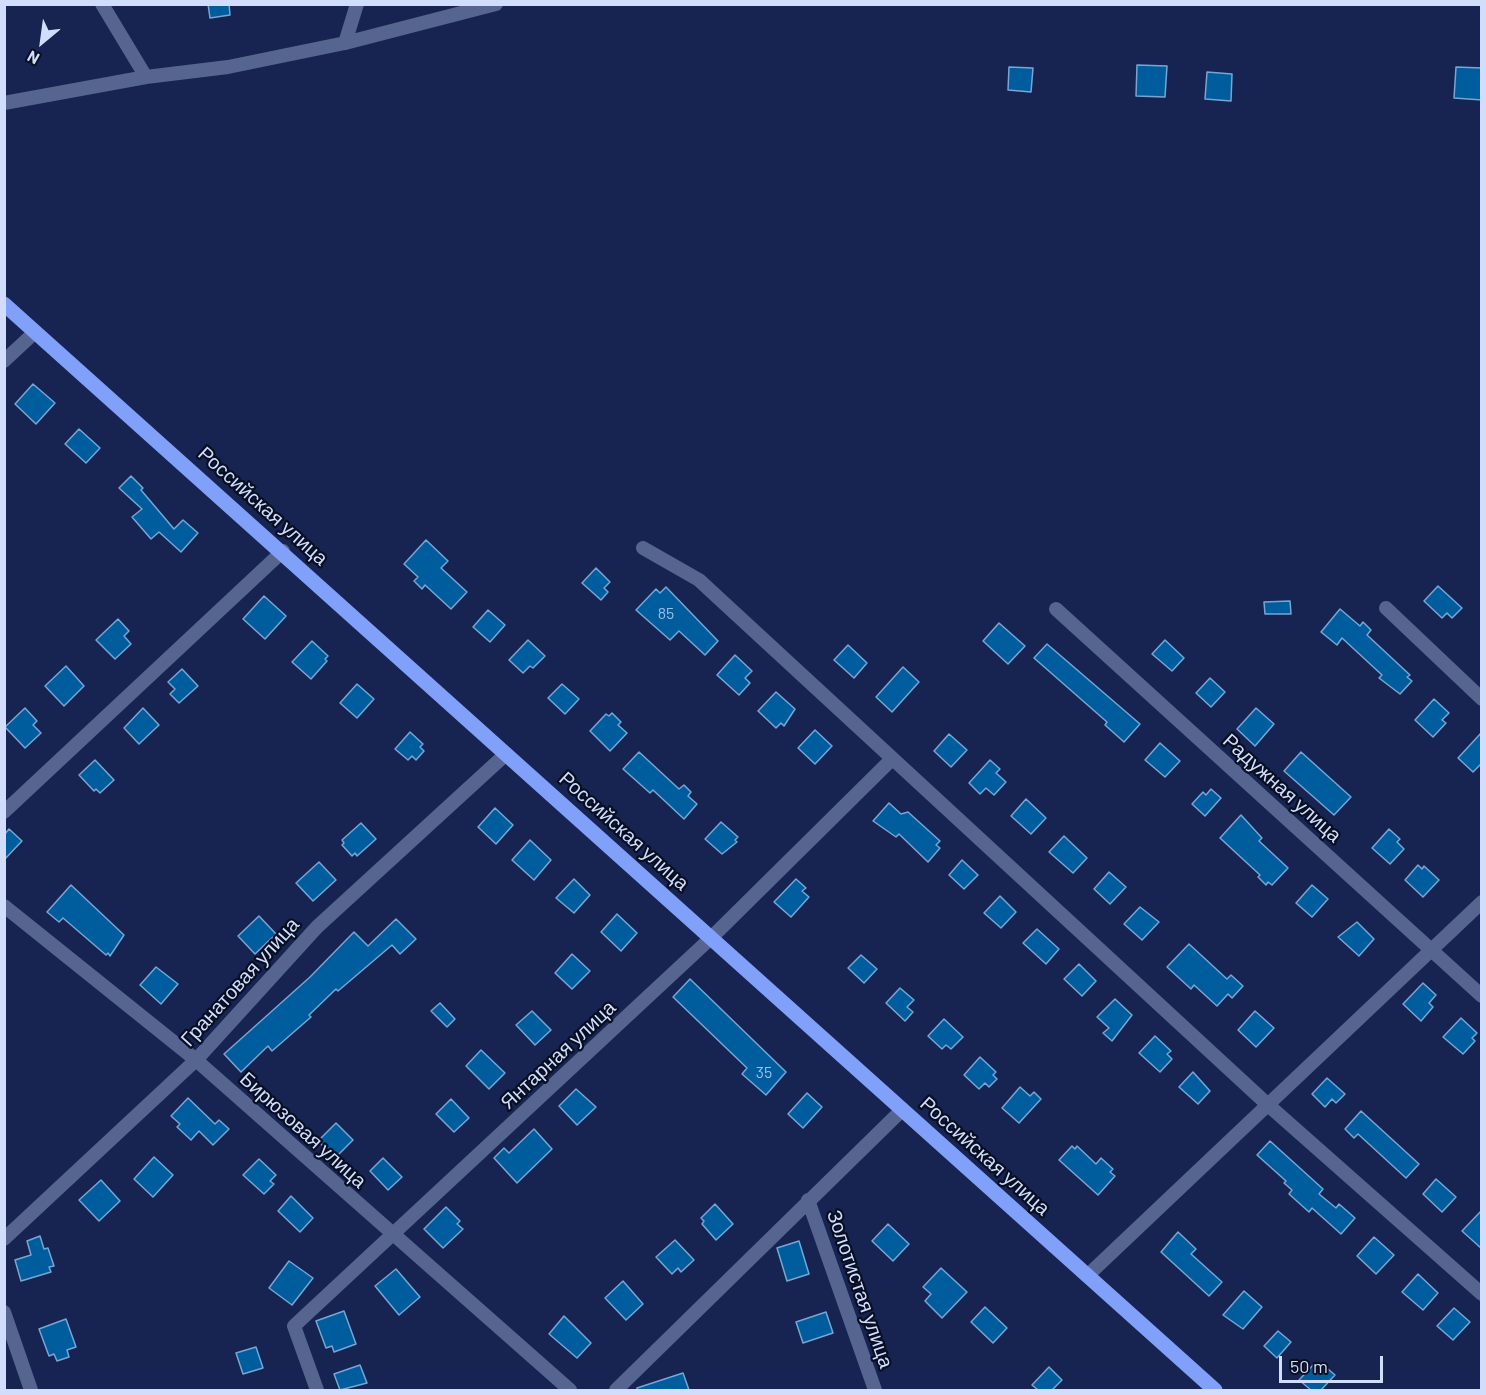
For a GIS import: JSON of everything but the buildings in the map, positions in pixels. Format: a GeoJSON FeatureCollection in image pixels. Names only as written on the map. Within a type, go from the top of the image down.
{"type":"FeatureCollection","features":[{"type":"Feature","properties":{"kind":"main road","name":"Российская улица"},"geometry":{"type":"LineString","coordinates":[[4,304],[34,333],[283,551],[1215,1390]]}},
{"type":"Feature","properties":{"kind":"street"},"geometry":{"type":"LineString","coordinates":[[102,4],[146,77]]}},
{"type":"Feature","properties":{"kind":"street"},"geometry":{"type":"LineString","coordinates":[[345,43],[357,4]]}},
{"type":"Feature","properties":{"kind":"street"},"geometry":{"type":"LineString","coordinates":[[4,103],[146,77],[228,67],[345,43],[496,4]]}},
{"type":"Feature","properties":{"kind":"street"},"geometry":{"type":"LineString","coordinates":[[4,361],[34,333]]}},
{"type":"Feature","properties":{"kind":"street"},"geometry":{"type":"LineString","coordinates":[[643,548],[699,580],[1267,1104],[1482,1294]]}},
{"type":"Feature","properties":{"kind":"street"},"geometry":{"type":"LineString","coordinates":[[4,812],[283,551]]}},
{"type":"Feature","properties":{"kind":"street"},"geometry":{"type":"LineString","coordinates":[[1386,608],[1482,699]]}},
{"type":"Feature","properties":{"kind":"street","name":"Радужная улица"},"geometry":{"type":"LineString","coordinates":[[1056,609],[1482,996]]}},
{"type":"Feature","properties":{"kind":"street","name":"Гранатовая улица"},"geometry":{"type":"LineString","coordinates":[[4,1239],[196,1060],[317,927],[506,754]]}},
{"type":"Feature","properties":{"kind":"street","name":"Янтарная улица"},"geometry":{"type":"LineString","coordinates":[[317,1390],[294,1326],[712,937],[892,759]]}},
{"type":"Feature","properties":{"kind":"street"},"geometry":{"type":"LineString","coordinates":[[1087,1276],[1482,902]]}},
{"type":"Feature","properties":{"kind":"street","name":"Бирюзовая улица"},"geometry":{"type":"LineString","coordinates":[[4,906],[196,1060],[392,1236],[570,1390]]}},
{"type":"Feature","properties":{"kind":"street"},"geometry":{"type":"LineString","coordinates":[[616,1390],[902,1110]]}},
{"type":"Feature","properties":{"kind":"street","name":"Золотистая улица"},"geometry":{"type":"LineString","coordinates":[[808,1200],[875,1390]]}},
{"type":"Feature","properties":{"kind":"street"},"geometry":{"type":"LineString","coordinates":[[4,1312],[31,1390]]}}]}
